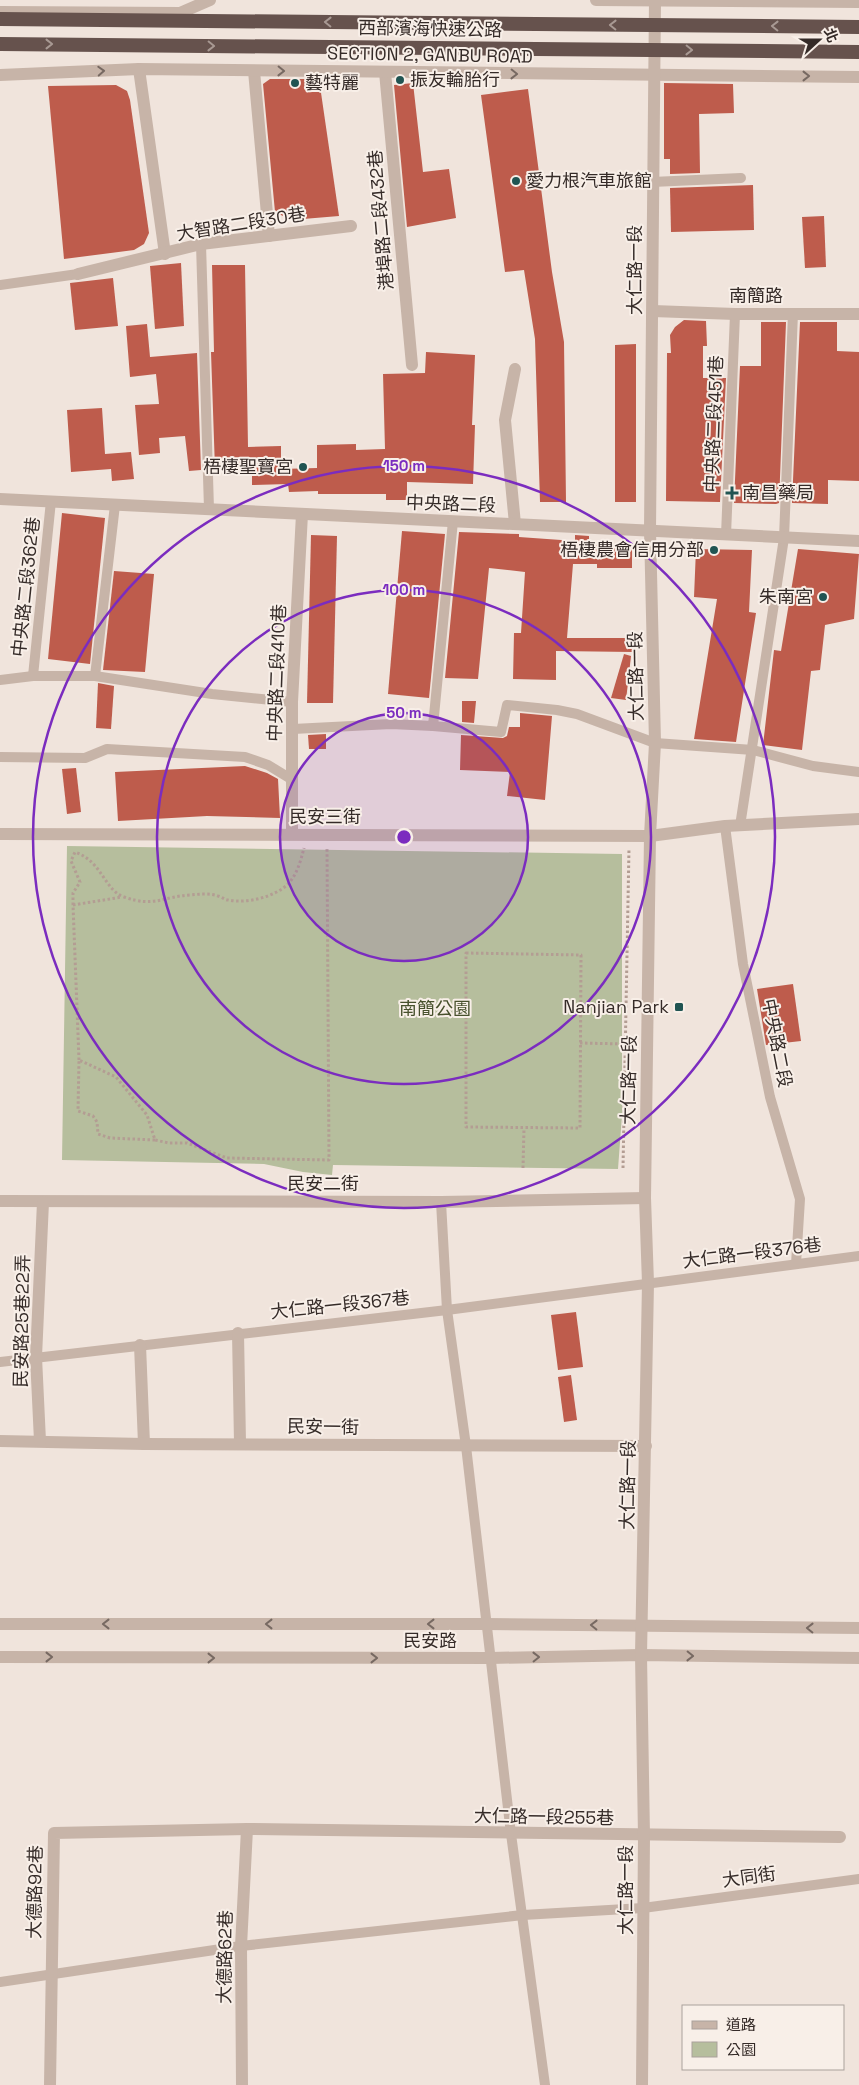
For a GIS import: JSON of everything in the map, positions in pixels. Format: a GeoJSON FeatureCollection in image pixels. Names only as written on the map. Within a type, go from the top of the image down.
{"type":"FeatureCollection","features":[{"type":"Feature","properties":{"kind":"highway","name":"西部濱海快速公路"},"geometry":{"type":"LineString","coordinates":[[0,19],[859,27]]}},
{"type":"Feature","properties":{"kind":"highway","name":"西部濱海快速公路"},"geometry":{"type":"LineString","coordinates":[[0,44],[859,52]]}},
{"type":"Feature","properties":{"kind":"street"},"geometry":{"type":"LineString","coordinates":[[0,12],[180,13],[210,0]]}},
{"type":"Feature","properties":{"kind":"street"},"geometry":{"type":"LineString","coordinates":[[596,0],[859,2]]}},
{"type":"Feature","properties":{"kind":"street","name":"大仁路一段"},"geometry":{"type":"LineString","coordinates":[[642,2085],[644,1836],[641,1655],[648,1283],[645,1198],[650,836],[655,743],[650,530],[653,311],[652,75],[655,0]]}},
{"type":"Feature","properties":{"kind":"street"},"geometry":{"type":"LineString","coordinates":[[139,69],[165,254]]}},
{"type":"Feature","properties":{"kind":"street","name":"SECTION 2, GANBU ROAD"},"geometry":{"type":"LineString","coordinates":[[0,75],[139,69],[859,77]]}},
{"type":"Feature","properties":{"kind":"street"},"geometry":{"type":"LineString","coordinates":[[254,71],[269,236]]}},
{"type":"Feature","properties":{"kind":"street","name":"港埠路二段432巷"},"geometry":{"type":"LineString","coordinates":[[385,72],[412,365]]}},
{"type":"Feature","properties":{"kind":"street","name":"大智路二段30巷"},"geometry":{"type":"LineString","coordinates":[[78,274],[201,244],[352,226]]}},
{"type":"Feature","properties":{"kind":"street","name":"南簡路"},"geometry":{"type":"LineString","coordinates":[[653,311],[735,314],[859,314]]}},
{"type":"Feature","properties":{"kind":"street"},"geometry":{"type":"LineString","coordinates":[[515,369],[505,420],[515,524]]}},
{"type":"Feature","properties":{"kind":"street","name":"中央路二段"},"geometry":{"type":"LineString","coordinates":[[0,499],[859,541]]}},
{"type":"Feature","properties":{"kind":"street","name":"中央路二段410巷"},"geometry":{"type":"LineString","coordinates":[[292,834],[292,702],[302,514]]}},
{"type":"Feature","properties":{"kind":"street"},"geometry":{"type":"LineString","coordinates":[[650,836],[725,826],[859,819]]}},
{"type":"Feature","properties":{"kind":"street","name":"民安三街"},"geometry":{"type":"LineString","coordinates":[[0,834],[650,836]]}},
{"type":"Feature","properties":{"kind":"street","name":"民安二街"},"geometry":{"type":"LineString","coordinates":[[0,1201],[441,1202],[645,1198]]}},
{"type":"Feature","properties":{"kind":"street","name":"民安路25巷22弄"},"geometry":{"type":"LineString","coordinates":[[40,1441],[36,1357],[43,1202]]}},
{"type":"Feature","properties":{"kind":"street"},"geometry":{"type":"LineString","coordinates":[[238,1333],[240,1443]]}},
{"type":"Feature","properties":{"kind":"street"},"geometry":{"type":"LineString","coordinates":[[140,1345],[144,1444]]}},
{"type":"Feature","properties":{"kind":"street","name":"民安一街"},"geometry":{"type":"LineString","coordinates":[[0,1441],[144,1444],[646,1446]]}},
{"type":"Feature","properties":{"kind":"street","name":"民安路"},"geometry":{"type":"LineString","coordinates":[[0,1624],[486,1624],[859,1628]]}},
{"type":"Feature","properties":{"kind":"street","name":"民安路"},"geometry":{"type":"LineString","coordinates":[[0,1657],[491,1658],[641,1655],[859,1658]]}},
{"type":"Feature","properties":{"kind":"street","name":"大仁路一段255巷"},"geometry":{"type":"LineString","coordinates":[[247,1829],[644,1836],[840,1837]]}},
{"type":"Feature","properties":{"kind":"street","name":"大德路62巷"},"geometry":{"type":"LineString","coordinates":[[242,2085],[241,1946],[247,1829]]}},
{"type":"Feature","properties":{"kind":"street","name":"大德路92巷"},"geometry":{"type":"LineString","coordinates":[[50,2085],[54,1833],[247,1829]]}},
{"type":"Feature","properties":{"kind":"lane"},"geometry":{"type":"LineString","coordinates":[[652,182],[741,178]]}},
{"type":"Feature","properties":{"kind":"lane"},"geometry":{"type":"LineString","coordinates":[[201,244],[209,509]]}},
{"type":"Feature","properties":{"kind":"lane"},"geometry":{"type":"LineString","coordinates":[[0,285],[78,274]]}},
{"type":"Feature","properties":{"kind":"lane"},"geometry":{"type":"LineString","coordinates":[[740,826],[784,538],[793,313]]}},
{"type":"Feature","properties":{"kind":"lane","name":"中央路二段451巷"},"geometry":{"type":"LineString","coordinates":[[726,535],[735,314]]}},
{"type":"Feature","properties":{"kind":"lane","name":"中央路二段362巷"},"geometry":{"type":"LineString","coordinates":[[33,676],[51,502]]}},
{"type":"Feature","properties":{"kind":"lane"},"geometry":{"type":"LineString","coordinates":[[95,676],[115,505]]}},
{"type":"Feature","properties":{"kind":"lane"},"geometry":{"type":"LineString","coordinates":[[433,726],[452,521]]}},
{"type":"Feature","properties":{"kind":"lane"},"geometry":{"type":"LineString","coordinates":[[0,680],[33,676],[95,676],[212,694],[292,702]]}},
{"type":"Feature","properties":{"kind":"lane"},"geometry":{"type":"LineString","coordinates":[[293,729],[392,724],[501,732],[506,706],[515,706],[577,714],[655,743],[753,750],[813,766],[859,772]]}},
{"type":"Feature","properties":{"kind":"lane"},"geometry":{"type":"LineString","coordinates":[[0,757],[85,758],[107,749],[245,757],[268,765],[291,780]]}},
{"type":"Feature","properties":{"kind":"lane","name":"中央路二段"},"geometry":{"type":"LineString","coordinates":[[725,826],[743,964],[766,1078],[800,1199],[796,1264]]}},
{"type":"Feature","properties":{"kind":"lane"},"geometry":{"type":"LineString","coordinates":[[441,1202],[447,1310],[466,1446],[486,1624],[545,2085]]}},
{"type":"Feature","properties":{"kind":"lane","name":"大仁路一段376巷"},"geometry":{"type":"LineString","coordinates":[[648,1283],[859,1256]]}},
{"type":"Feature","properties":{"kind":"lane","name":"大仁路一段367巷"},"geometry":{"type":"LineString","coordinates":[[0,1362],[447,1310],[648,1283]]}},
{"type":"Feature","properties":{"kind":"lane","name":"大同街"},"geometry":{"type":"LineString","coordinates":[[0,1982],[241,1946],[524,1915],[643,1908],[859,1879]]}},
{"type":"Feature","properties":{"kind":"path"},"geometry":{"type":"LineString","coordinates":[[72,905],[122,896],[152,904],[179,895],[208,894],[227,900],[244,902],[275,893],[289,884],[297,870],[305,841]]}},
{"type":"Feature","properties":{"kind":"path"},"geometry":{"type":"LineString","coordinates":[[122,896],[109,884],[101,870],[87,856],[75,852],[71,861],[80,882],[73,893],[72,905],[79,1060],[78,1111],[93,1116],[97,1122],[98,1134],[110,1138],[186,1143],[227,1158],[329,1160],[328,841]]}},
{"type":"Feature","properties":{"kind":"path"},"geometry":{"type":"LineString","coordinates":[[623,1168],[629,845]]}},
{"type":"Feature","properties":{"kind":"path"},"geometry":{"type":"LineString","coordinates":[[466,953],[581,955],[580,1043],[580,1128],[466,1127],[466,953]]}},
{"type":"Feature","properties":{"kind":"path"},"geometry":{"type":"LineString","coordinates":[[580,1043],[625,1044]]}},
{"type":"Feature","properties":{"kind":"path"},"geometry":{"type":"LineString","coordinates":[[79,1060],[116,1077],[147,1115],[155,1140]]}},
{"type":"Feature","properties":{"kind":"path"},"geometry":{"type":"LineString","coordinates":[[524,1128],[524,1168]]}},
{"type":"Feature","properties":{"kind":"green space","name":"南簡公園"},"geometry":{"type":"Polygon","coordinates":[[[67,846],[622,854],[622,1115],[618,1169],[333,1165],[332,1175],[303,1172],[264,1164],[62,1160],[67,846]]]}},
{"type":"Feature","properties":{"kind":"building"},"geometry":{"type":"Polygon","coordinates":[[[270,79],[319,79],[339,216],[291,220],[275,212],[263,84],[270,79]]]}},
{"type":"Feature","properties":{"kind":"building"},"geometry":{"type":"Polygon","coordinates":[[[413,83],[423,172],[449,169],[456,218],[407,227],[394,85],[413,83]]]}},
{"type":"Feature","properties":{"kind":"building"},"geometry":{"type":"Polygon","coordinates":[[[664,83],[733,84],[734,113],[699,114],[700,173],[670,174],[670,159],[664,159],[664,83]]]}},
{"type":"Feature","properties":{"kind":"building"},"geometry":{"type":"Polygon","coordinates":[[[116,85],[127,91],[130,100],[149,233],[144,244],[134,250],[64,259],[48,86],[116,85]]]}},
{"type":"Feature","properties":{"kind":"building"},"geometry":{"type":"Polygon","coordinates":[[[528,89],[552,272],[564,342],[566,502],[540,502],[535,339],[524,270],[505,272],[481,95],[528,89]]]}},
{"type":"Feature","properties":{"kind":"building"},"geometry":{"type":"Polygon","coordinates":[[[753,185],[754,230],[671,232],[670,188],[753,185]]]}},
{"type":"Feature","properties":{"kind":"building"},"geometry":{"type":"Polygon","coordinates":[[[824,216],[826,267],[805,268],[802,217],[824,216]]]}},
{"type":"Feature","properties":{"kind":"building"},"geometry":{"type":"Polygon","coordinates":[[[181,263],[184,326],[155,329],[150,266],[181,263]]]}},
{"type":"Feature","properties":{"kind":"building"},"geometry":{"type":"Polygon","coordinates":[[[212,265],[245,265],[248,447],[281,446],[281,469],[317,468],[317,445],[356,444],[356,450],[385,449],[383,374],[425,373],[426,352],[475,355],[472,425],[475,425],[473,484],[407,482],[407,500],[386,500],[386,494],[318,494],[318,491],[289,492],[288,484],[252,485],[252,469],[215,469],[211,352],[214,352],[212,265]]]}},
{"type":"Feature","properties":{"kind":"building"},"geometry":{"type":"Polygon","coordinates":[[[113,278],[118,326],[75,330],[70,283],[113,278]]]}},
{"type":"Feature","properties":{"kind":"building"},"geometry":{"type":"Polygon","coordinates":[[[684,320],[706,321],[707,346],[703,346],[703,378],[726,378],[720,502],[666,501],[667,353],[671,353],[670,335],[675,327],[684,320]]]}},
{"type":"Feature","properties":{"kind":"building"},"geometry":{"type":"Polygon","coordinates":[[[761,322],[786,322],[779,503],[734,503],[740,366],[761,366],[761,322]]]}},
{"type":"Feature","properties":{"kind":"building"},"geometry":{"type":"Polygon","coordinates":[[[800,322],[837,322],[837,351],[859,352],[859,481],[828,480],[828,504],[792,503],[800,322]]]}},
{"type":"Feature","properties":{"kind":"building"},"geometry":{"type":"Polygon","coordinates":[[[147,324],[150,357],[197,353],[201,470],[189,471],[185,436],[159,438],[160,453],[139,455],[135,405],[159,404],[156,374],[130,377],[126,326],[147,324]]]}},
{"type":"Feature","properties":{"kind":"building"},"geometry":{"type":"Polygon","coordinates":[[[636,344],[636,502],[615,502],[615,345],[636,344]]]}},
{"type":"Feature","properties":{"kind":"building"},"geometry":{"type":"Polygon","coordinates":[[[102,408],[105,454],[131,452],[134,479],[112,481],[111,469],[71,472],[67,410],[102,408]]]}},
{"type":"Feature","properties":{"kind":"building"},"geometry":{"type":"Polygon","coordinates":[[[62,513],[105,518],[90,664],[48,659],[62,513]]]}},
{"type":"Feature","properties":{"kind":"building"},"geometry":{"type":"Polygon","coordinates":[[[402,531],[445,534],[429,698],[388,694],[402,531]]]}},
{"type":"Feature","properties":{"kind":"building"},"geometry":{"type":"Polygon","coordinates":[[[459,532],[519,534],[519,537],[575,541],[575,535],[589,536],[589,545],[632,546],[632,568],[597,568],[597,564],[573,564],[567,638],[633,638],[633,652],[556,651],[556,680],[513,679],[514,633],[521,633],[525,572],[489,568],[478,679],[445,678],[459,532]]]}},
{"type":"Feature","properties":{"kind":"building"},"geometry":{"type":"Polygon","coordinates":[[[311,535],[337,536],[333,703],[307,703],[311,535]]]}},
{"type":"Feature","properties":{"kind":"building"},"geometry":{"type":"Polygon","coordinates":[[[696,549],[752,550],[749,612],[756,613],[736,742],[694,739],[717,599],[694,597],[696,549]]]}},
{"type":"Feature","properties":{"kind":"building","name":"朱南宮"},"geometry":{"type":"Polygon","coordinates":[[[798,549],[859,554],[854,619],[825,625],[820,670],[811,671],[802,750],[763,745],[774,650],[781,651],[798,549]]]}},
{"type":"Feature","properties":{"kind":"building"},"geometry":{"type":"Polygon","coordinates":[[[114,571],[154,574],[145,672],[103,670],[114,571]]]}},
{"type":"Feature","properties":{"kind":"building"},"geometry":{"type":"Polygon","coordinates":[[[624,654],[631,656],[626,700],[611,698],[624,654]]]}},
{"type":"Feature","properties":{"kind":"building"},"geometry":{"type":"Polygon","coordinates":[[[98,683],[114,686],[111,729],[96,728],[98,683]]]}},
{"type":"Feature","properties":{"kind":"building"},"geometry":{"type":"Polygon","coordinates":[[[462,701],[476,701],[474,723],[462,722],[462,701]]]}},
{"type":"Feature","properties":{"kind":"building"},"geometry":{"type":"Polygon","coordinates":[[[520,713],[552,716],[545,800],[507,796],[510,772],[460,770],[461,735],[503,738],[507,736],[509,727],[520,727],[520,713]]]}},
{"type":"Feature","properties":{"kind":"building"},"geometry":{"type":"Polygon","coordinates":[[[326,734],[326,749],[309,749],[308,735],[326,734]]]}},
{"type":"Feature","properties":{"kind":"building"},"geometry":{"type":"Polygon","coordinates":[[[245,766],[267,773],[278,779],[280,818],[207,816],[118,821],[115,772],[245,766]]]}},
{"type":"Feature","properties":{"kind":"building"},"geometry":{"type":"Polygon","coordinates":[[[76,768],[81,812],[67,814],[62,769],[76,768]]]}},
{"type":"Feature","properties":{"kind":"building"},"geometry":{"type":"Polygon","coordinates":[[[793,984],[801,1041],[766,1045],[757,989],[793,984]]]}},
{"type":"Feature","properties":{"kind":"building"},"geometry":{"type":"Polygon","coordinates":[[[576,1312],[583,1367],[558,1370],[551,1315],[576,1312]]]}},
{"type":"Feature","properties":{"kind":"building"},"geometry":{"type":"Polygon","coordinates":[[[571,1375],[577,1420],[564,1422],[558,1377],[571,1375]]]}},
{"type":"Feature","properties":{"kind":"place","name":"振友輪胎行"},"geometry":{"type":"Point","coordinates":[400,80]}},
{"type":"Feature","properties":{"kind":"place","name":"藝特麗"},"geometry":{"type":"Point","coordinates":[295,83]}},
{"type":"Feature","properties":{"kind":"place","name":"愛力根汽車旅館"},"geometry":{"type":"Point","coordinates":[516,181]}},
{"type":"Feature","properties":{"kind":"place","name":"梧棲聖寶宮"},"geometry":{"type":"Point","coordinates":[303,467]}},
{"type":"Feature","properties":{"kind":"place","name":"南昌藥局"},"geometry":{"type":"Point","coordinates":[732,493]}},
{"type":"Feature","properties":{"kind":"place","name":"梧棲農會信用分部"},"geometry":{"type":"Point","coordinates":[714,550]}},
{"type":"Feature","properties":{"kind":"place","name":"朱南宮"},"geometry":{"type":"Point","coordinates":[823,597]}},
{"type":"Feature","properties":{"kind":"place","name":"Nanjian Park"},"geometry":{"type":"Point","coordinates":[679,1007]}}]}
